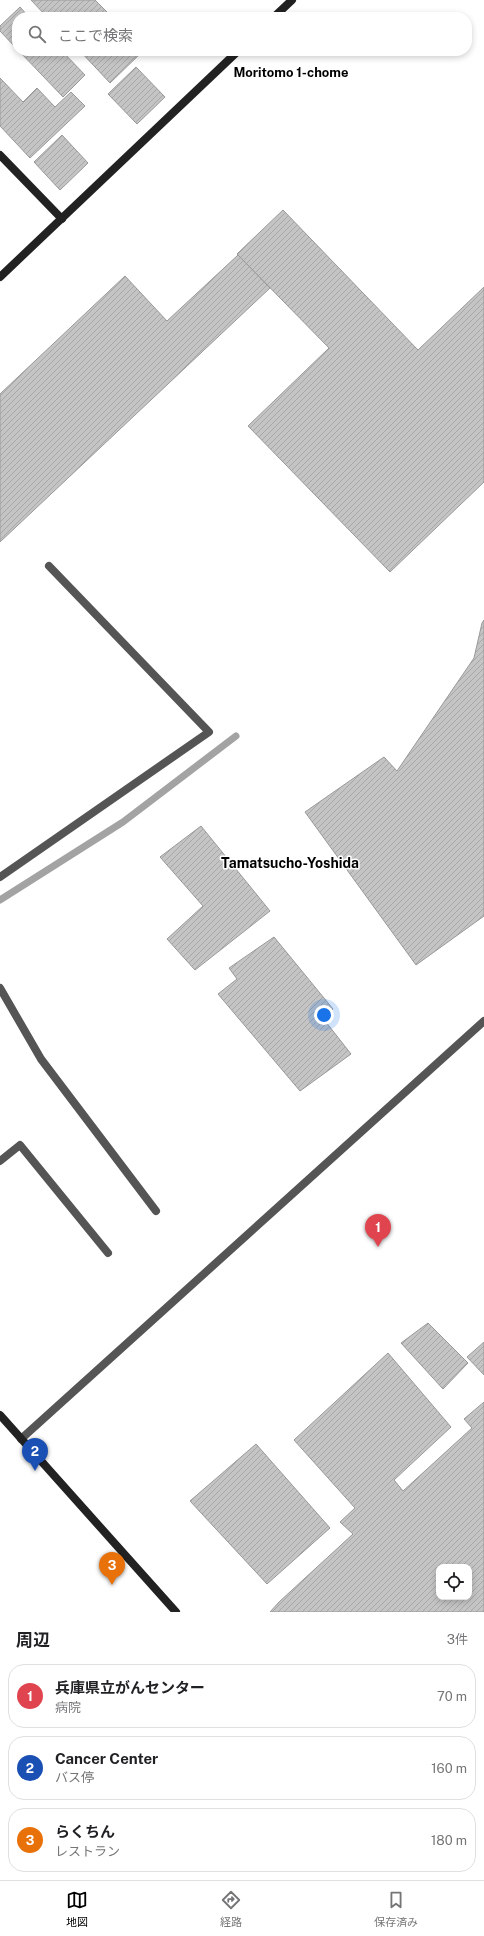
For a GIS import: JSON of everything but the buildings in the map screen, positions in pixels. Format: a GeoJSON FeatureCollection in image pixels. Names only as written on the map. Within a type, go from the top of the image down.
{"type":"FeatureCollection","features":[{"type":"Feature","properties":{"kind":"street"},"geometry":{"type":"LineString","coordinates":[[279,12],[292,0]]}},
{"type":"Feature","properties":{"kind":"street"},"geometry":{"type":"LineString","coordinates":[[0,277],[233,56]]}},
{"type":"Feature","properties":{"kind":"street"},"geometry":{"type":"LineString","coordinates":[[0,155],[62,219]]}},
{"type":"Feature","properties":{"kind":"street"},"geometry":{"type":"LineString","coordinates":[[0,877],[208,732],[49,566]]}},
{"type":"Feature","properties":{"kind":"street"},"geometry":{"type":"LineString","coordinates":[[0,988],[41,1059],[156,1212]]}},
{"type":"Feature","properties":{"kind":"street"},"geometry":{"type":"LineString","coordinates":[[21,1439],[484,1021]]}},
{"type":"Feature","properties":{"kind":"street"},"geometry":{"type":"LineString","coordinates":[[0,1161],[20,1145],[108,1253]]}},
{"type":"Feature","properties":{"kind":"street"},"geometry":{"type":"LineString","coordinates":[[0,1415],[176,1612]]}},
{"type":"Feature","properties":{"kind":"waterway"},"geometry":{"type":"LineString","coordinates":[[0,900],[123,822],[236,736]]}},
{"type":"Feature","properties":{"kind":"place","name":"兵庫県立がんセンター"},"geometry":{"type":"Point","coordinates":[378,1247]}},
{"type":"Feature","properties":{"kind":"place","name":"Cancer Center"},"geometry":{"type":"Point","coordinates":[35,1471]}},
{"type":"Feature","properties":{"kind":"place","name":"らくちん"},"geometry":{"type":"Point","coordinates":[112,1585]}},
{"type":"Feature","properties":{"kind":"district","name":"Moritomo 1-chome"},"geometry":{"type":"Point","coordinates":[291,72]}},
{"type":"Feature","properties":{"kind":"district","name":"Tamatsucho-Yoshida"},"geometry":{"type":"Point","coordinates":[290,863]}}]}
